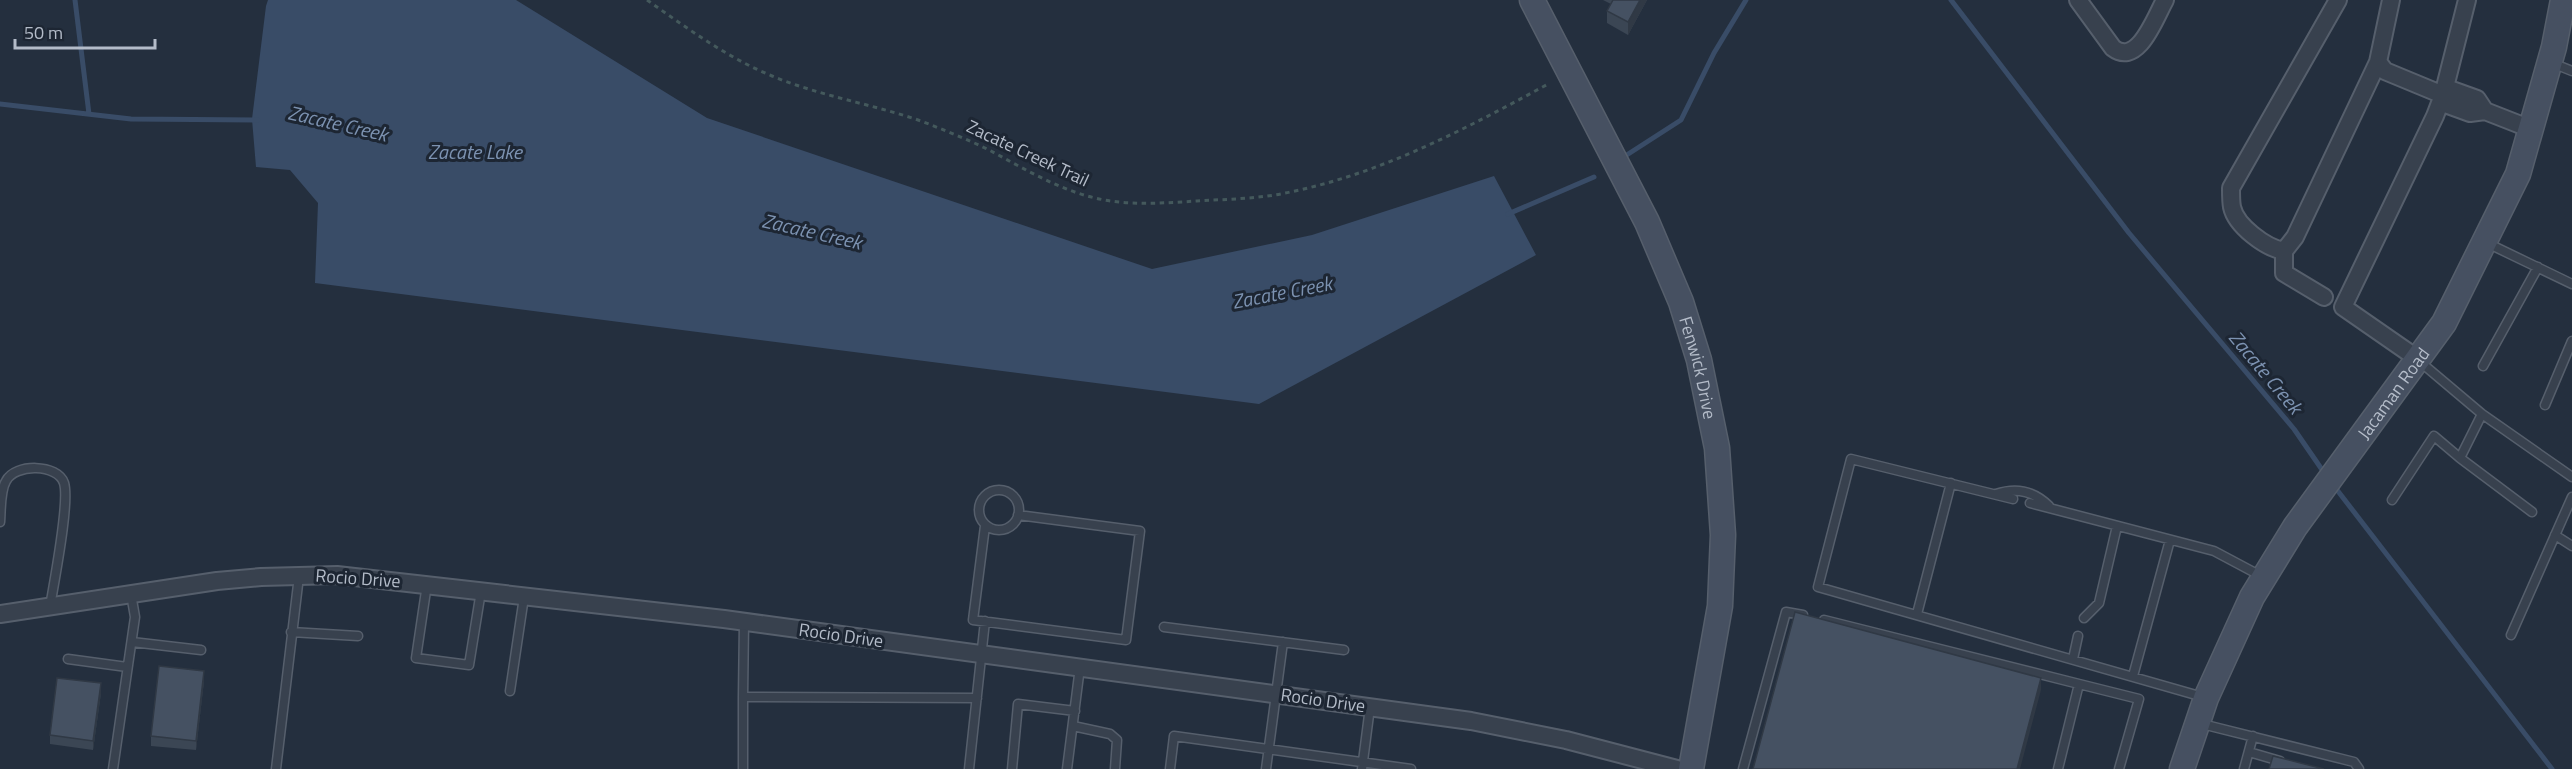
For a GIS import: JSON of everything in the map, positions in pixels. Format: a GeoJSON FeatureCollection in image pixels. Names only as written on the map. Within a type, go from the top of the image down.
{"type":"FeatureCollection","features":[{"type":"Feature","properties":{"kind":"main road","name":"Fenwick Drive"},"geometry":{"type":"LineString","coordinates":[[1532,0],[1647,222],[1681,302],[1698,360],[1716,448],[1723,535],[1720,606],[1691,769]]}},
{"type":"Feature","properties":{"kind":"main road","name":"Jacaman Road"},"geometry":{"type":"LineString","coordinates":[[2182,769],[2206,698],[2252,597],[2295,527],[2444,323],[2485,242],[2518,174],[2549,62],[2563,0]]}},
{"type":"Feature","properties":{"kind":"street"},"geometry":{"type":"LineString","coordinates":[[2078,0],[2113,48],[2126,54],[2136,50],[2165,0]]}},
{"type":"Feature","properties":{"kind":"street"},"geometry":{"type":"LineString","coordinates":[[2284,251],[2273,249],[2239,222],[2232,208],[2231,189],[2338,0]]}},
{"type":"Feature","properties":{"kind":"street"},"geometry":{"type":"LineString","coordinates":[[2324,297],[2284,273],[2284,251],[2295,237],[2379,62],[2391,0]]}},
{"type":"Feature","properties":{"kind":"street"},"geometry":{"type":"LineString","coordinates":[[2418,359],[2343,307],[2443,95],[2467,0]]}},
{"type":"Feature","properties":{"kind":"street"},"geometry":{"type":"LineString","coordinates":[[2379,62],[2385,71],[2443,95]]}},
{"type":"Feature","properties":{"kind":"street"},"geometry":{"type":"LineString","coordinates":[[2443,95],[2452,90],[2476,99],[2485,111],[2531,129]]}},
{"type":"Feature","properties":{"kind":"street","name":"Rocio Drive"},"geometry":{"type":"LineString","coordinates":[[0,614],[217,581],[299,575],[337,575],[744,622],[1471,721],[1566,740],[1677,769]]}},
{"type":"Feature","properties":{"kind":"lane"},"geometry":{"type":"LineString","coordinates":[[2549,62],[2572,71]]}},
{"type":"Feature","properties":{"kind":"lane"},"geometry":{"type":"LineString","coordinates":[[2485,242],[2572,284]]}},
{"type":"Feature","properties":{"kind":"lane"},"geometry":{"type":"LineString","coordinates":[[2484,366],[2538,267]]}},
{"type":"Feature","properties":{"kind":"lane"},"geometry":{"type":"LineString","coordinates":[[2545,405],[2572,340]]}},
{"type":"Feature","properties":{"kind":"lane"},"geometry":{"type":"LineString","coordinates":[[2418,359],[2482,414],[2572,477]]}},
{"type":"Feature","properties":{"kind":"lane"},"geometry":{"type":"LineString","coordinates":[[2460,458],[2482,414]]}},
{"type":"Feature","properties":{"kind":"lane"},"geometry":{"type":"LineString","coordinates":[[2392,500],[2434,436],[2532,512]]}},
{"type":"Feature","properties":{"kind":"lane"},"geometry":{"type":"LineString","coordinates":[[2013,499],[1851,459],[1818,587],[2206,698]]}},
{"type":"Feature","properties":{"kind":"lane"},"geometry":{"type":"LineString","coordinates":[[0,522],[5,482],[11,474],[25,468],[55,472],[62,477],[66,496],[50,607]]}},
{"type":"Feature","properties":{"kind":"lane"},"geometry":{"type":"LineString","coordinates":[[1917,614],[1951,483]]}},
{"type":"Feature","properties":{"kind":"lane"},"geometry":{"type":"LineString","coordinates":[[1996,495],[2010,489],[2039,496],[2052,509]]}},
{"type":"Feature","properties":{"kind":"lane"},"geometry":{"type":"LineString","coordinates":[[1002,490],[1013,496],[1017,502],[1018,515],[1016,521],[1005,530],[991,529],[981,520],[978,508],[980,501],[989,492],[1002,490]]}},
{"type":"Feature","properties":{"kind":"lane"},"geometry":{"type":"LineString","coordinates":[[2511,635],[2572,497]]}},
{"type":"Feature","properties":{"kind":"lane"},"geometry":{"type":"LineString","coordinates":[[2030,503],[2214,551],[2264,578]]}},
{"type":"Feature","properties":{"kind":"lane"},"geometry":{"type":"LineString","coordinates":[[985,526],[973,620],[1126,640],[1140,531],[1018,515]]}},
{"type":"Feature","properties":{"kind":"lane"},"geometry":{"type":"LineString","coordinates":[[2084,618],[2099,603],[2117,526]]}},
{"type":"Feature","properties":{"kind":"lane"},"geometry":{"type":"LineString","coordinates":[[2555,535],[2572,546]]}},
{"type":"Feature","properties":{"kind":"lane"},"geometry":{"type":"LineString","coordinates":[[2133,676],[2170,540]]}},
{"type":"Feature","properties":{"kind":"lane"},"geometry":{"type":"LineString","coordinates":[[276,769],[299,575]]}},
{"type":"Feature","properties":{"kind":"lane"},"geometry":{"type":"LineString","coordinates":[[427,584],[416,658],[470,665],[481,591]]}},
{"type":"Feature","properties":{"kind":"lane"},"geometry":{"type":"LineString","coordinates":[[113,769],[135,617],[131,594]]}},
{"type":"Feature","properties":{"kind":"lane"},"geometry":{"type":"LineString","coordinates":[[510,692],[524,597]]}},
{"type":"Feature","properties":{"kind":"lane"},"geometry":{"type":"LineString","coordinates":[[1743,769],[1786,612],[1867,629],[2139,699],[2120,769]]}},
{"type":"Feature","properties":{"kind":"lane"},"geometry":{"type":"LineString","coordinates":[[969,769],[985,621]]}},
{"type":"Feature","properties":{"kind":"lane"},"geometry":{"type":"LineString","coordinates":[[743,769],[744,622]]}},
{"type":"Feature","properties":{"kind":"lane"},"geometry":{"type":"LineString","coordinates":[[1164,627],[1344,650]]}},
{"type":"Feature","properties":{"kind":"lane"},"geometry":{"type":"LineString","coordinates":[[291,632],[358,636]]}},
{"type":"Feature","properties":{"kind":"lane"},"geometry":{"type":"LineString","coordinates":[[2073,659],[2078,636]]}},
{"type":"Feature","properties":{"kind":"lane"},"geometry":{"type":"LineString","coordinates":[[132,642],[201,650]]}},
{"type":"Feature","properties":{"kind":"lane"},"geometry":{"type":"LineString","coordinates":[[1266,769],[1283,642]]}},
{"type":"Feature","properties":{"kind":"lane"},"geometry":{"type":"LineString","coordinates":[[68,659],[128,667]]}},
{"type":"Feature","properties":{"kind":"lane"},"geometry":{"type":"LineString","coordinates":[[1067,769],[1080,667]]}},
{"type":"Feature","properties":{"kind":"lane"},"geometry":{"type":"LineString","coordinates":[[2058,769],[2079,684]]}},
{"type":"Feature","properties":{"kind":"lane"},"geometry":{"type":"LineString","coordinates":[[743,697],[977,698]]}},
{"type":"Feature","properties":{"kind":"lane"},"geometry":{"type":"LineString","coordinates":[[1012,769],[1018,704],[1075,711]]}},
{"type":"Feature","properties":{"kind":"lane"},"geometry":{"type":"LineString","coordinates":[[1362,765],[1370,707]]}},
{"type":"Feature","properties":{"kind":"lane"},"geometry":{"type":"LineString","coordinates":[[2198,723],[2354,762],[2359,769]]}},
{"type":"Feature","properties":{"kind":"lane"},"geometry":{"type":"LineString","coordinates":[[1073,726],[1110,734],[1117,740],[1115,769]]}},
{"type":"Feature","properties":{"kind":"lane"},"geometry":{"type":"LineString","coordinates":[[1170,769],[1174,736],[1362,765],[1411,769]]}},
{"type":"Feature","properties":{"kind":"lane"},"geometry":{"type":"LineString","coordinates":[[2244,769],[2253,736]]}},
{"type":"Feature","properties":{"kind":"lane"},"geometry":{"type":"LineString","coordinates":[[2249,752],[2289,763]]}},
{"type":"Feature","properties":{"kind":"path","name":"Zacate Creek Trail"},"geometry":{"type":"LineString","coordinates":[[646,0],[731,56],[774,76],[831,96],[929,124],[975,143],[1056,184],[1081,194],[1112,201],[1158,203],[1247,198],[1288,193],[1326,183],[1416,151],[1550,83]]}},
{"type":"Feature","properties":{"kind":"water","name":"Zacate Lake"},"geometry":{"type":"Polygon","coordinates":[[[268,0],[516,0],[707,118],[1152,269],[1312,235],[1494,176],[1536,255],[1259,404],[315,283],[318,203],[290,170],[256,167],[252,119],[268,0]]]}},
{"type":"Feature","properties":{"kind":"building"},"geometry":{"type":"Polygon","coordinates":[[[1613,0],[1640,0],[1628,22],[1607,11],[1613,0]]]}},
{"type":"Feature","properties":{"kind":"building"},"geometry":{"type":"Polygon","coordinates":[[[1795,612],[2041,678],[2017,769],[1753,769],[1795,612]]]}},
{"type":"Feature","properties":{"kind":"building"},"geometry":{"type":"Polygon","coordinates":[[[159,666],[204,671],[196,741],[151,736],[159,666]]]}},
{"type":"Feature","properties":{"kind":"building"},"geometry":{"type":"Polygon","coordinates":[[[57,678],[101,683],[93,741],[50,735],[57,678]]]}},
{"type":"Feature","properties":{"kind":"building"},"geometry":{"type":"Polygon","coordinates":[[[2273,756],[2324,769],[2269,769],[2273,756]]]}},
{"type":"Feature","properties":{"kind":"waterway"},"geometry":{"type":"LineString","coordinates":[[75,0],[89,114]]}},
{"type":"Feature","properties":{"kind":"waterway","name":"Zacate Creek"},"geometry":{"type":"LineString","coordinates":[[1622,158],[1681,120],[1714,53],[1746,0]]}},
{"type":"Feature","properties":{"kind":"waterway","name":"Zacate Creek"},"geometry":{"type":"LineString","coordinates":[[1951,0],[2129,233],[2294,429],[2325,474]]}},
{"type":"Feature","properties":{"kind":"waterway","name":"Zacate Creek"},"geometry":{"type":"LineString","coordinates":[[0,104],[131,119],[258,120]]}},
{"type":"Feature","properties":{"kind":"waterway","name":"Zacate Creek"},"geometry":{"type":"LineString","coordinates":[[1508,214],[1594,177]]}},
{"type":"Feature","properties":{"kind":"waterway","name":"Zacate Creek"},"geometry":{"type":"LineString","coordinates":[[2334,486],[2552,769]]}}]}
